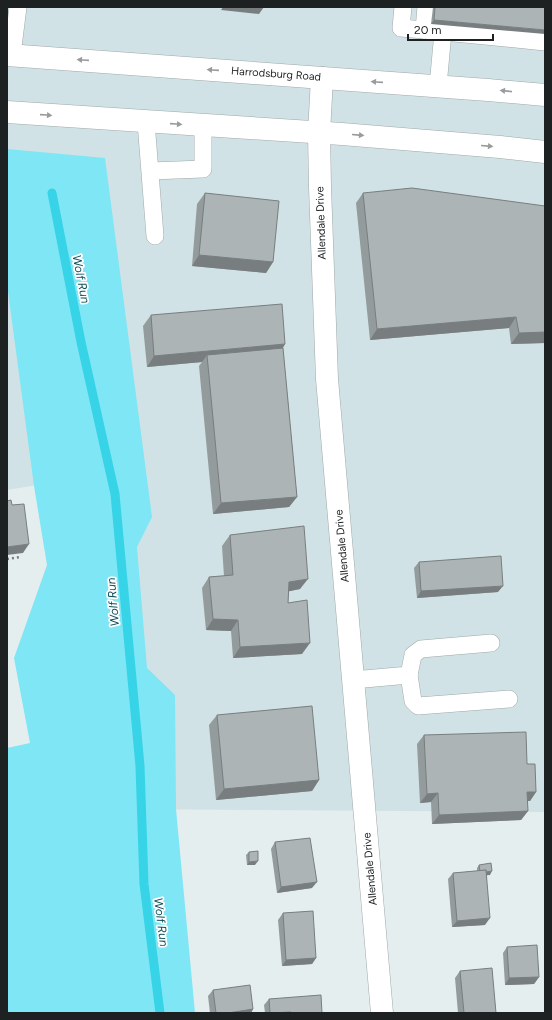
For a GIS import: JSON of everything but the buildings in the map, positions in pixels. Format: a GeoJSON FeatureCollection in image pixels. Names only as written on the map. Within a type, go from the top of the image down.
{"type":"FeatureCollection","features":[{"type":"Feature","properties":{"kind":"main road","name":"Harrodsburg Road"},"geometry":{"type":"LineString","coordinates":[[9,55],[438,86],[545,96]]}},
{"type":"Feature","properties":{"kind":"main road","name":"Allendale Drive"},"geometry":{"type":"LineString","coordinates":[[322,78],[319,133],[327,379],[382,1013]]}},
{"type":"Feature","properties":{"kind":"main road"},"geometry":{"type":"LineString","coordinates":[[7,112],[319,133],[500,147],[545,152]]}},
{"type":"Feature","properties":{"kind":"lane"},"geometry":{"type":"LineString","coordinates":[[9,55],[18,7]]}},
{"type":"Feature","properties":{"kind":"lane"},"geometry":{"type":"LineString","coordinates":[[404,7],[401,28],[443,32],[464,30],[542,39]]}},
{"type":"Feature","properties":{"kind":"lane"},"geometry":{"type":"LineString","coordinates":[[424,30],[426,7]]}},
{"type":"Feature","properties":{"kind":"lane"},"geometry":{"type":"LineString","coordinates":[[438,86],[443,32]]}},
{"type":"Feature","properties":{"kind":"lane"},"geometry":{"type":"LineString","coordinates":[[146,122],[155,236]]}},
{"type":"Feature","properties":{"kind":"lane"},"geometry":{"type":"LineString","coordinates":[[151,171],[203,168],[202,125]]}},
{"type":"Feature","properties":{"kind":"lane"},"geometry":{"type":"LineString","coordinates":[[491,643],[421,649],[413,655],[410,675],[413,701],[418,706],[509,698]]}},
{"type":"Feature","properties":{"kind":"lane"},"geometry":{"type":"LineString","coordinates":[[354,680],[410,675]]}},
{"type":"Feature","properties":{"kind":"path"},"geometry":{"type":"LineString","coordinates":[[7,559],[20,557]]}},
{"type":"Feature","properties":{"kind":"shaded area"},"geometry":{"type":"Polygon","coordinates":[[[7,7],[545,7],[545,812],[109,809],[62,481],[7,490],[7,7]]]}},
{"type":"Feature","properties":{"kind":"shaded area"},"geometry":{"type":"Polygon","coordinates":[[[7,149],[105,158],[152,517],[137,547],[147,668],[175,695],[176,809],[195,1013],[7,1013],[7,748],[30,743],[14,658],[47,565],[34,486],[7,284],[7,149]]]}},
{"type":"Feature","properties":{"kind":"waterway","name":"Wolf Run"},"geometry":{"type":"LineString","coordinates":[[52,193],[81,342],[115,494],[140,766],[144,884],[160,1013]]}}]}
